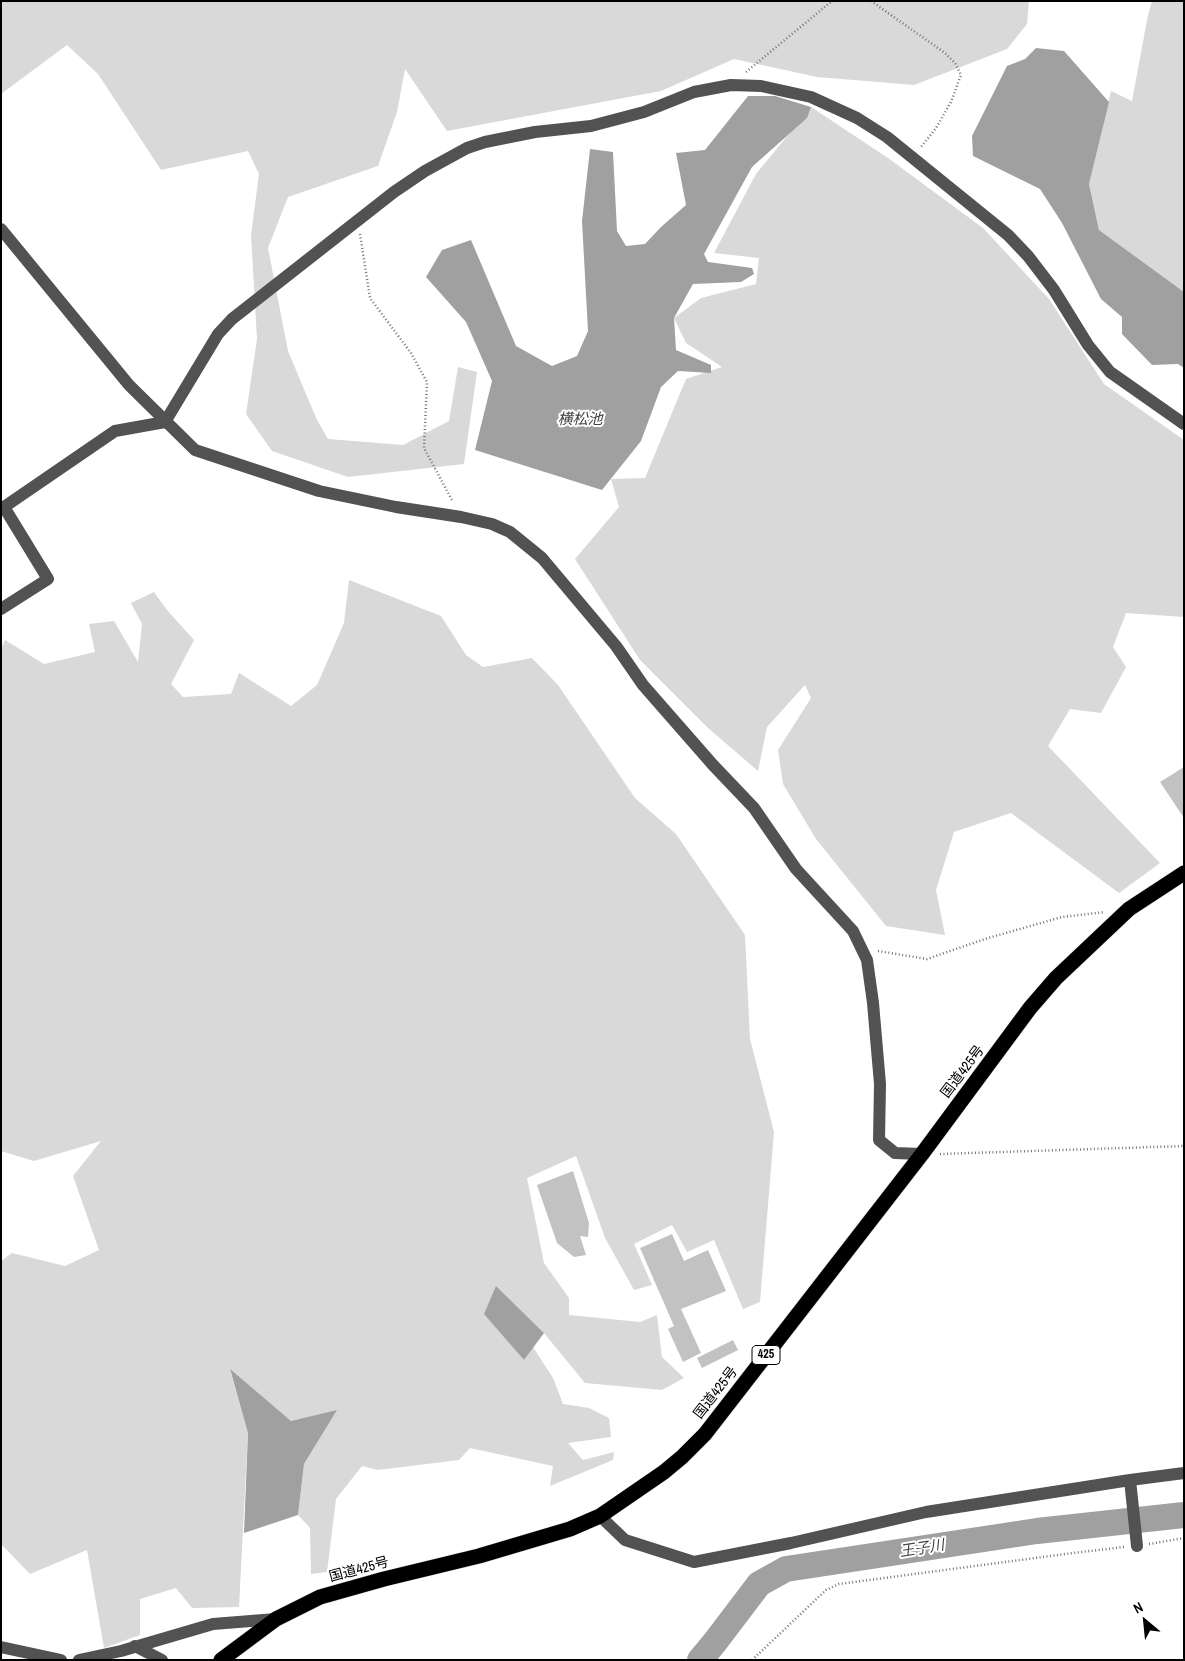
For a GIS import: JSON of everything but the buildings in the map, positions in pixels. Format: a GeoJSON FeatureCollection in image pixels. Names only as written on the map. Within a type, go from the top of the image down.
{"type":"FeatureCollection","features":[{"type":"Feature","properties":{"kind":"highway","name":"国道425号"},"geometry":{"type":"LineString","coordinates":[[221,1660],[276,1619],[320,1598],[555,1535],[600,1516],[664,1472],[682,1457],[704,1434],[922,1154],[1030,1008],[1056,978],[1130,909],[1184,873]]}},
{"type":"Feature","properties":{"kind":"street"},"geometry":{"type":"LineString","coordinates":[[1,610],[48,579],[3,508],[115,431],[165,422],[218,334],[232,319],[424,171],[467,148],[485,142],[535,132],[592,126],[644,112],[694,92],[731,84],[761,86],[811,97],[857,118],[887,137],[1008,235],[1028,256],[1054,290],[1088,345],[1110,372],[1184,424]]}},
{"type":"Feature","properties":{"kind":"street"},"geometry":{"type":"LineString","coordinates":[[1,229],[129,384],[195,450],[319,491],[492,524],[510,532],[542,558],[616,646],[643,685],[754,808],[796,869],[853,931],[867,960],[874,1012],[880,1084],[879,1140],[895,1153],[922,1154]]}},
{"type":"Feature","properties":{"kind":"street"},"geometry":{"type":"LineString","coordinates":[[600,1516],[625,1540],[694,1562],[791,1543],[926,1512],[1131,1486],[1184,1473]]}},
{"type":"Feature","properties":{"kind":"street"},"geometry":{"type":"LineString","coordinates":[[1131,1486],[1137,1546]]}},
{"type":"Feature","properties":{"kind":"street"},"geometry":{"type":"LineString","coordinates":[[79,1660],[213,1624],[276,1619]]}},
{"type":"Feature","properties":{"kind":"street"},"geometry":{"type":"LineString","coordinates":[[135,1646],[162,1660]]}},
{"type":"Feature","properties":{"kind":"street"},"geometry":{"type":"LineString","coordinates":[[1,1647],[61,1660]]}},
{"type":"Feature","properties":{"kind":"path"},"geometry":{"type":"LineString","coordinates":[[731,84],[832,1]]}},
{"type":"Feature","properties":{"kind":"path"},"geometry":{"type":"LineString","coordinates":[[871,1],[945,53],[955,63],[961,75],[951,102],[936,128],[911,156]]}},
{"type":"Feature","properties":{"kind":"path"},"geometry":{"type":"LineString","coordinates":[[358,220],[370,298],[412,353],[427,382],[424,448],[460,517]]}},
{"type":"Feature","properties":{"kind":"path"},"geometry":{"type":"LineString","coordinates":[[861,949],[927,959],[985,939],[1062,917],[1130,909]]}},
{"type":"Feature","properties":{"kind":"path"},"geometry":{"type":"LineString","coordinates":[[922,1154],[1184,1146]]}},
{"type":"Feature","properties":{"kind":"path"},"geometry":{"type":"LineString","coordinates":[[752,1660],[826,1590],[839,1584],[1073,1552],[1137,1546],[1184,1538]]}},
{"type":"Feature","properties":{"kind":"shaded area"},"geometry":{"type":"Polygon","coordinates":[[[1,1],[1029,1],[1027,24],[1007,49],[914,85],[817,77],[734,59],[661,91],[447,131],[405,69],[397,112],[378,166],[288,197],[268,248],[288,351],[317,420],[328,439],[403,445],[449,421],[458,367],[477,372],[464,464],[348,477],[272,451],[246,414],[257,339],[251,235],[259,174],[248,151],[161,170],[98,74],[67,45],[1,94],[1,1]]]}},
{"type":"Feature","properties":{"kind":"shaded area"},"geometry":{"type":"Polygon","coordinates":[[[1152,1],[1184,1],[1184,292],[1099,230],[1089,184],[1111,91],[1132,101],[1152,1]]]}},
{"type":"Feature","properties":{"kind":"shaded area"},"geometry":{"type":"Polygon","coordinates":[[[811,107],[888,158],[983,228],[1049,299],[1104,384],[1184,440],[1184,617],[1126,613],[1113,647],[1126,667],[1101,713],[1070,709],[1048,746],[1160,863],[1119,893],[1011,813],[954,832],[936,890],[945,935],[886,926],[816,839],[783,784],[778,750],[811,698],[805,685],[767,727],[758,771],[708,728],[640,660],[575,559],[619,507],[611,479],[645,478],[686,379],[722,367],[686,343],[674,318],[701,298],[756,284],[759,258],[714,253],[756,174],[811,107]]]}},
{"type":"Feature","properties":{"kind":"shaded area"},"geometry":{"type":"Polygon","coordinates":[[[349,580],[441,616],[466,655],[483,667],[532,658],[558,685],[635,798],[676,834],[745,935],[750,1039],[774,1132],[760,1302],[743,1309],[714,1240],[687,1252],[672,1225],[634,1244],[652,1285],[634,1290],[605,1238],[576,1156],[527,1178],[544,1263],[569,1298],[569,1315],[640,1322],[657,1315],[662,1357],[684,1378],[662,1390],[585,1383],[544,1333],[496,1286],[524,1360],[533,1347],[553,1378],[563,1404],[589,1408],[609,1418],[611,1437],[568,1443],[583,1460],[614,1452],[613,1460],[550,1486],[553,1466],[470,1448],[459,1460],[378,1470],[362,1466],[336,1499],[327,1572],[311,1574],[310,1528],[298,1515],[304,1464],[336,1411],[291,1421],[230,1371],[248,1432],[239,1607],[192,1608],[176,1588],[140,1599],[140,1635],[104,1648],[87,1550],[30,1574],[1,1544],[1,1261],[12,1253],[65,1266],[99,1250],[73,1176],[101,1141],[34,1161],[1,1151],[1,649],[5,640],[44,664],[95,652],[89,624],[114,621],[138,662],[142,624],[131,603],[154,592],[167,610],[194,640],[171,684],[183,697],[231,694],[239,673],[291,706],[317,685],[344,623],[349,580]]]}},
{"type":"Feature","properties":{"kind":"water"},"geometry":{"type":"Polygon","coordinates":[[[1036,48],[1064,51],[1109,102],[1089,184],[1099,230],[1184,292],[1184,368],[1178,364],[1152,365],[1122,334],[1122,317],[1101,299],[1062,223],[1040,189],[973,156],[972,136],[1007,66],[1025,59],[1036,48]]]}},
{"type":"Feature","properties":{"kind":"water","name":"横松池"},"geometry":{"type":"Polygon","coordinates":[[[748,96],[775,96],[811,107],[807,118],[752,167],[704,254],[708,262],[752,268],[754,274],[741,282],[693,284],[674,318],[676,350],[711,365],[711,373],[678,371],[661,387],[641,441],[602,490],[475,450],[492,381],[466,322],[426,277],[442,250],[471,240],[516,346],[552,366],[577,356],[588,331],[582,221],[590,149],[613,152],[617,231],[626,246],[645,244],[686,205],[676,153],[705,150],[748,96]]]}},
{"type":"Feature","properties":{"kind":"water"},"geometry":{"type":"Polygon","coordinates":[[[496,1286],[544,1333],[524,1360],[484,1314],[496,1286]]]}},
{"type":"Feature","properties":{"kind":"water"},"geometry":{"type":"Polygon","coordinates":[[[230,1369],[291,1421],[337,1410],[304,1464],[298,1515],[244,1533],[248,1433],[230,1369]]]}},
{"type":"Feature","properties":{"kind":"waterway","name":"王子川"},"geometry":{"type":"LineString","coordinates":[[700,1660],[759,1584],[786,1569],[1037,1531],[1184,1515]]}}]}
